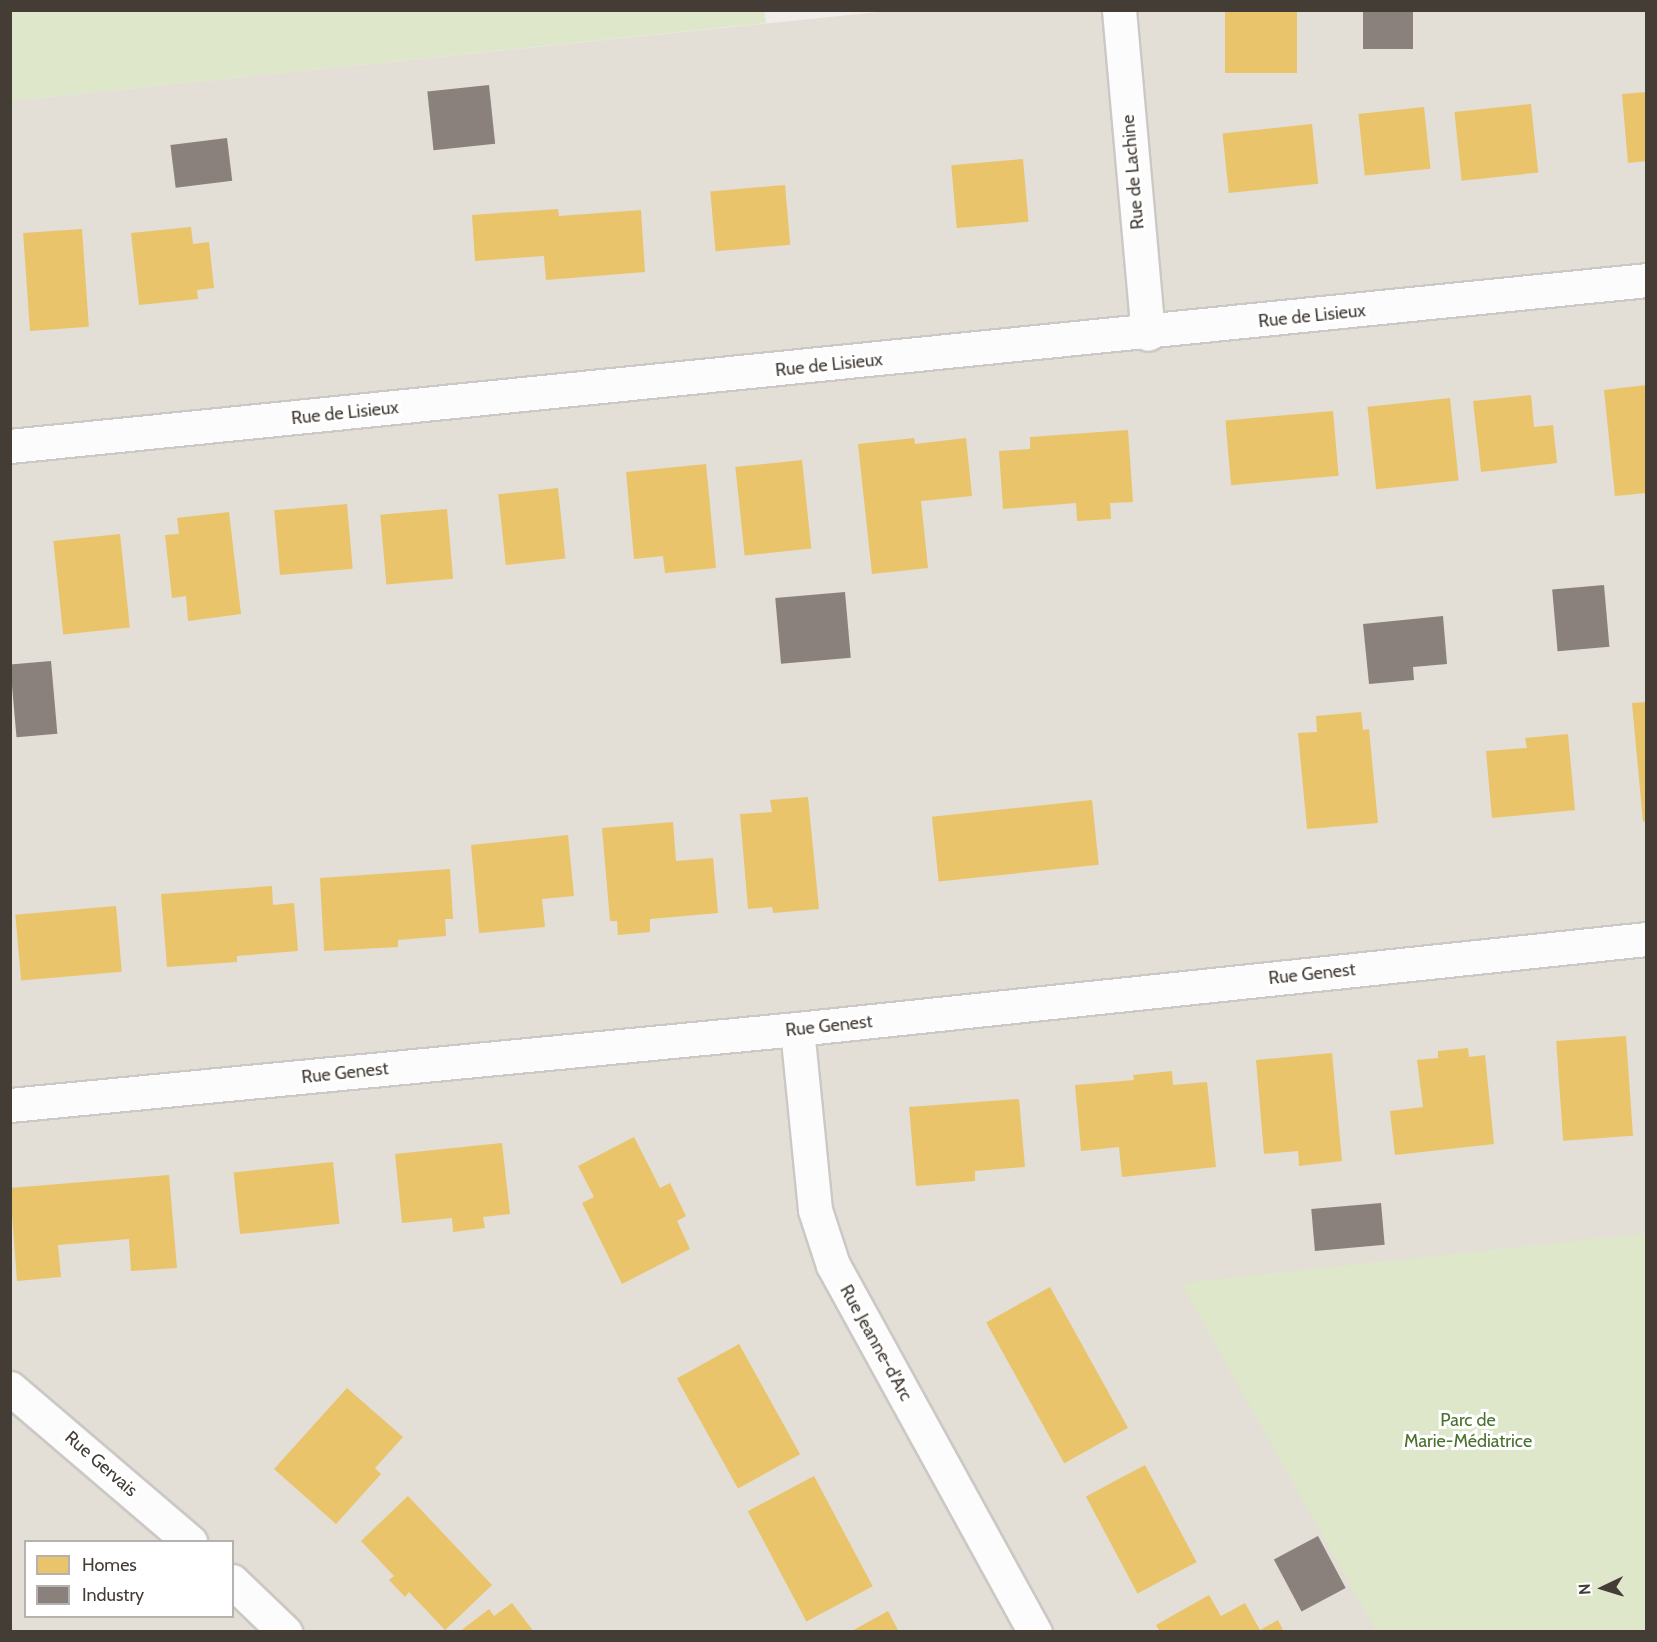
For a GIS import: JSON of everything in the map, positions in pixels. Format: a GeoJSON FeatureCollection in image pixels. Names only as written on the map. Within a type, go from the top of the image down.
{"type":"FeatureCollection","features":[{"type":"Feature","properties":{"kind":"street","name":"Rue de Lachine"},"geometry":{"type":"LineString","coordinates":[[1119,10],[1148,334]]}},
{"type":"Feature","properties":{"kind":"street","name":"Rue de Lisieux"},"geometry":{"type":"LineString","coordinates":[[10,446],[1148,334],[1647,280]]}},
{"type":"Feature","properties":{"kind":"street","name":"Rue Genest"},"geometry":{"type":"LineString","coordinates":[[10,1105],[797,1029],[1647,939]]}},
{"type":"Feature","properties":{"kind":"street","name":"Rue Jeanne-d'Arc"},"geometry":{"type":"LineString","coordinates":[[797,1029],[815,1210],[833,1265],[1035,1632]]}},
{"type":"Feature","properties":{"kind":"street","name":"Rue Gervais"},"geometry":{"type":"LineString","coordinates":[[10,1388],[188,1540]]}},
{"type":"Feature","properties":{"kind":"street"},"geometry":{"type":"LineString","coordinates":[[234,1583],[285,1632]]}},
{"type":"Feature","properties":{"kind":"shaded area"},"geometry":{"type":"Polygon","coordinates":[[[889,11],[1646,11],[1646,1631],[11,1631],[10,101],[889,11]]]}},
{"type":"Feature","properties":{"kind":"green space"},"geometry":{"type":"Polygon","coordinates":[[[764,10],[766,23],[11,101],[11,11],[764,10]]]}},
{"type":"Feature","properties":{"kind":"green space","name":"Parc de Marie-Médiatrice"},"geometry":{"type":"Polygon","coordinates":[[[1646,1233],[1646,1631],[1376,1631],[1181,1283],[1646,1233]]]}},
{"type":"Feature","properties":{"kind":"building: Homes"},"geometry":{"type":"Polygon","coordinates":[[[1225,10],[1297,10],[1297,73],[1225,73],[1225,10]]]}},
{"type":"Feature","properties":{"kind":"building: Homes"},"geometry":{"type":"Polygon","coordinates":[[[1646,92],[1646,161],[1628,163],[1622,94],[1646,92]]]}},
{"type":"Feature","properties":{"kind":"building: Homes"},"geometry":{"type":"Polygon","coordinates":[[[1531,104],[1538,173],[1462,181],[1454,112],[1531,104]]]}},
{"type":"Feature","properties":{"kind":"building: Homes"},"geometry":{"type":"Polygon","coordinates":[[[1424,107],[1430,169],[1365,176],[1358,114],[1424,107]]]}},
{"type":"Feature","properties":{"kind":"building: Homes"},"geometry":{"type":"Polygon","coordinates":[[[1312,124],[1318,184],[1229,193],[1222,133],[1312,124]]]}},
{"type":"Feature","properties":{"kind":"building: Homes"},"geometry":{"type":"Polygon","coordinates":[[[1023,159],[1028,222],[957,228],[951,165],[1023,159]]]}},
{"type":"Feature","properties":{"kind":"building: Homes"},"geometry":{"type":"Polygon","coordinates":[[[785,185],[790,245],[716,251],[710,192],[785,185]]]}},
{"type":"Feature","properties":{"kind":"building: Homes"},"geometry":{"type":"Polygon","coordinates":[[[558,209],[559,216],[641,210],[645,272],[546,280],[544,256],[475,261],[472,215],[558,209]]]}},
{"type":"Feature","properties":{"kind":"building: Homes"},"geometry":{"type":"Polygon","coordinates":[[[191,227],[193,244],[209,242],[214,288],[197,290],[198,299],[139,305],[131,233],[191,227]]]}},
{"type":"Feature","properties":{"kind":"building: Homes"},"geometry":{"type":"Polygon","coordinates":[[[82,229],[89,327],[30,331],[23,233],[82,229]]]}},
{"type":"Feature","properties":{"kind":"building: Homes"},"geometry":{"type":"Polygon","coordinates":[[[1646,385],[1646,493],[1615,496],[1604,390],[1646,385]]]}},
{"type":"Feature","properties":{"kind":"building: Homes"},"geometry":{"type":"Polygon","coordinates":[[[1531,395],[1534,427],[1553,425],[1557,463],[1481,472],[1473,401],[1531,395]]]}},
{"type":"Feature","properties":{"kind":"building: Homes"},"geometry":{"type":"Polygon","coordinates":[[[1450,398],[1459,481],[1376,489],[1367,407],[1450,398]]]}},
{"type":"Feature","properties":{"kind":"building: Homes"},"geometry":{"type":"Polygon","coordinates":[[[1333,411],[1339,476],[1231,485],[1225,420],[1333,411]]]}},
{"type":"Feature","properties":{"kind":"building: Homes"},"geometry":{"type":"Polygon","coordinates":[[[1128,430],[1133,502],[1110,503],[1111,519],[1077,521],[1076,503],[1003,509],[999,451],[1030,449],[1030,437],[1128,430]]]}},
{"type":"Feature","properties":{"kind":"building: Homes"},"geometry":{"type":"Polygon","coordinates":[[[914,438],[915,444],[966,438],[972,496],[921,501],[928,568],[872,574],[858,444],[914,438]]]}},
{"type":"Feature","properties":{"kind":"building: Homes"},"geometry":{"type":"Polygon","coordinates":[[[802,460],[811,549],[745,556],[735,467],[802,460]]]}},
{"type":"Feature","properties":{"kind":"building: Homes"},"geometry":{"type":"Polygon","coordinates":[[[706,464],[716,568],[665,573],[663,556],[634,559],[626,472],[706,464]]]}},
{"type":"Feature","properties":{"kind":"building: Homes"},"geometry":{"type":"Polygon","coordinates":[[[558,488],[565,559],[506,565],[498,494],[558,488]]]}},
{"type":"Feature","properties":{"kind":"building: Homes"},"geometry":{"type":"Polygon","coordinates":[[[347,504],[353,569],[280,575],[274,510],[347,504]]]}},
{"type":"Feature","properties":{"kind":"building: Homes"},"geometry":{"type":"Polygon","coordinates":[[[447,509],[453,579],[386,585],[380,515],[447,509]]]}},
{"type":"Feature","properties":{"kind":"building: Homes"},"geometry":{"type":"Polygon","coordinates":[[[229,512],[241,614],[188,621],[186,596],[172,598],[165,535],[179,534],[177,518],[229,512]]]}},
{"type":"Feature","properties":{"kind":"building: Homes"},"geometry":{"type":"Polygon","coordinates":[[[120,534],[130,627],[63,634],[53,541],[120,534]]]}},
{"type":"Feature","properties":{"kind":"building: Homes"},"geometry":{"type":"Polygon","coordinates":[[[1646,702],[1646,821],[1643,822],[1632,703],[1646,702]]]}},
{"type":"Feature","properties":{"kind":"building: Homes"},"geometry":{"type":"Polygon","coordinates":[[[1361,712],[1363,730],[1369,729],[1378,823],[1307,829],[1298,733],[1317,732],[1316,716],[1361,712]]]}},
{"type":"Feature","properties":{"kind":"building: Homes"},"geometry":{"type":"Polygon","coordinates":[[[1568,734],[1575,810],[1492,818],[1486,751],[1527,748],[1525,738],[1568,734]]]}},
{"type":"Feature","properties":{"kind":"building: Homes"},"geometry":{"type":"Polygon","coordinates":[[[808,797],[819,909],[773,913],[772,907],[748,909],[740,814],[772,812],[770,800],[808,797]]]}},
{"type":"Feature","properties":{"kind":"building: Homes"},"geometry":{"type":"Polygon","coordinates":[[[1092,800],[1099,865],[939,881],[932,817],[1092,800]]]}},
{"type":"Feature","properties":{"kind":"building: Homes"},"geometry":{"type":"Polygon","coordinates":[[[673,822],[676,861],[713,858],[718,913],[650,919],[650,932],[618,935],[617,921],[610,921],[602,828],[673,822]]]}},
{"type":"Feature","properties":{"kind":"building: Homes"},"geometry":{"type":"Polygon","coordinates":[[[568,835],[574,896],[542,899],[545,927],[479,933],[471,845],[568,835]]]}},
{"type":"Feature","properties":{"kind":"building: Homes"},"geometry":{"type":"Polygon","coordinates":[[[450,869],[453,919],[445,919],[446,936],[398,940],[398,947],[324,951],[320,878],[450,869]]]}},
{"type":"Feature","properties":{"kind":"building: Homes"},"geometry":{"type":"Polygon","coordinates":[[[272,886],[273,905],[294,903],[298,951],[237,956],[237,962],[167,967],[161,894],[272,886]]]}},
{"type":"Feature","properties":{"kind":"building: Homes"},"geometry":{"type":"Polygon","coordinates":[[[116,906],[122,972],[21,981],[15,915],[116,906]]]}},
{"type":"Feature","properties":{"kind":"building: Homes"},"geometry":{"type":"Polygon","coordinates":[[[1626,1036],[1633,1136],[1563,1141],[1556,1041],[1626,1036]]]}},
{"type":"Feature","properties":{"kind":"building: Homes"},"geometry":{"type":"Polygon","coordinates":[[[1468,1048],[1469,1057],[1485,1055],[1494,1144],[1395,1155],[1390,1111],[1423,1107],[1417,1060],[1438,1058],[1438,1051],[1468,1048]]]}},
{"type":"Feature","properties":{"kind":"building: Homes"},"geometry":{"type":"Polygon","coordinates":[[[1332,1053],[1342,1161],[1299,1166],[1298,1151],[1264,1154],[1256,1060],[1332,1053]]]}},
{"type":"Feature","properties":{"kind":"building: Homes"},"geometry":{"type":"Polygon","coordinates":[[[1172,1071],[1173,1085],[1207,1082],[1216,1167],[1122,1177],[1119,1147],[1081,1151],[1075,1085],[1134,1080],[1133,1075],[1172,1071]]]}},
{"type":"Feature","properties":{"kind":"building: Homes"},"geometry":{"type":"Polygon","coordinates":[[[1019,1099],[1025,1167],[975,1171],[975,1181],[916,1186],[909,1107],[1019,1099]]]}},
{"type":"Feature","properties":{"kind":"building: Homes"},"geometry":{"type":"Polygon","coordinates":[[[634,1137],[660,1188],[670,1183],[686,1216],[677,1221],[690,1249],[622,1284],[582,1203],[594,1197],[578,1166],[634,1137]]]}},
{"type":"Feature","properties":{"kind":"building: Homes"},"geometry":{"type":"Polygon","coordinates":[[[502,1143],[510,1214],[483,1217],[485,1228],[453,1232],[452,1218],[402,1223],[395,1154],[502,1143]]]}},
{"type":"Feature","properties":{"kind":"building: Homes"},"geometry":{"type":"Polygon","coordinates":[[[333,1162],[339,1224],[240,1234],[234,1172],[333,1162]]]}},
{"type":"Feature","properties":{"kind":"building: Homes"},"geometry":{"type":"Polygon","coordinates":[[[169,1175],[177,1268],[131,1271],[129,1239],[58,1245],[61,1277],[17,1281],[10,1188],[169,1175]]]}},
{"type":"Feature","properties":{"kind":"building: Homes"},"geometry":{"type":"Polygon","coordinates":[[[1050,1287],[1128,1428],[1064,1463],[986,1322],[1050,1287]]]}},
{"type":"Feature","properties":{"kind":"building: Homes"},"geometry":{"type":"Polygon","coordinates":[[[739,1344],[800,1454],[738,1489],[677,1378],[739,1344]]]}},
{"type":"Feature","properties":{"kind":"building: Homes"},"geometry":{"type":"Polygon","coordinates":[[[347,1388],[403,1437],[375,1468],[381,1474],[336,1524],[274,1469],[347,1388]]]}},
{"type":"Feature","properties":{"kind":"building: Homes"},"geometry":{"type":"Polygon","coordinates":[[[1145,1465],[1197,1562],[1137,1594],[1086,1496],[1145,1465]]]}},
{"type":"Feature","properties":{"kind":"building: Homes"},"geometry":{"type":"Polygon","coordinates":[[[814,1476],[873,1586],[806,1622],[748,1511],[814,1476]]]}},
{"type":"Feature","properties":{"kind":"building: Homes"},"geometry":{"type":"Polygon","coordinates":[[[408,1496],[492,1585],[445,1630],[409,1592],[405,1597],[389,1580],[394,1576],[361,1541],[408,1496]]]}},
{"type":"Feature","properties":{"kind":"building: Homes"},"geometry":{"type":"Polygon","coordinates":[[[1209,1595],[1221,1616],[1245,1603],[1260,1630],[1278,1620],[1284,1632],[1160,1632],[1156,1625],[1209,1595]]]}},
{"type":"Feature","properties":{"kind":"building: Homes"},"geometry":{"type":"Polygon","coordinates":[[[512,1603],[534,1632],[459,1632],[489,1609],[494,1616],[512,1603]]]}},
{"type":"Feature","properties":{"kind":"building: Homes"},"geometry":{"type":"Polygon","coordinates":[[[888,1611],[899,1632],[850,1632],[888,1611]]]}},
{"type":"Feature","properties":{"kind":"building: Industry"},"geometry":{"type":"Polygon","coordinates":[[[1363,10],[1413,10],[1413,49],[1363,49],[1363,10]]]}},
{"type":"Feature","properties":{"kind":"building: Industry"},"geometry":{"type":"Polygon","coordinates":[[[489,85],[495,144],[434,150],[427,91],[489,85]]]}},
{"type":"Feature","properties":{"kind":"building: Industry"},"geometry":{"type":"Polygon","coordinates":[[[227,138],[232,181],[176,188],[170,145],[227,138]]]}},
{"type":"Feature","properties":{"kind":"building: Industry"},"geometry":{"type":"Polygon","coordinates":[[[1604,585],[1609,647],[1558,651],[1552,590],[1604,585]]]}},
{"type":"Feature","properties":{"kind":"building: Industry"},"geometry":{"type":"Polygon","coordinates":[[[845,592],[851,658],[781,664],[775,598],[845,592]]]}},
{"type":"Feature","properties":{"kind":"building: Industry"},"geometry":{"type":"Polygon","coordinates":[[[1443,616],[1447,664],[1413,667],[1414,680],[1369,684],[1363,624],[1443,616]]]}},
{"type":"Feature","properties":{"kind":"building: Industry"},"geometry":{"type":"Polygon","coordinates":[[[51,661],[57,734],[17,737],[10,665],[51,661]]]}},
{"type":"Feature","properties":{"kind":"building: Industry"},"geometry":{"type":"Polygon","coordinates":[[[1381,1203],[1385,1245],[1315,1251],[1311,1209],[1381,1203]]]}},
{"type":"Feature","properties":{"kind":"building: Industry"},"geometry":{"type":"Polygon","coordinates":[[[1318,1536],[1346,1588],[1302,1612],[1274,1559],[1318,1536]]]}}]}
